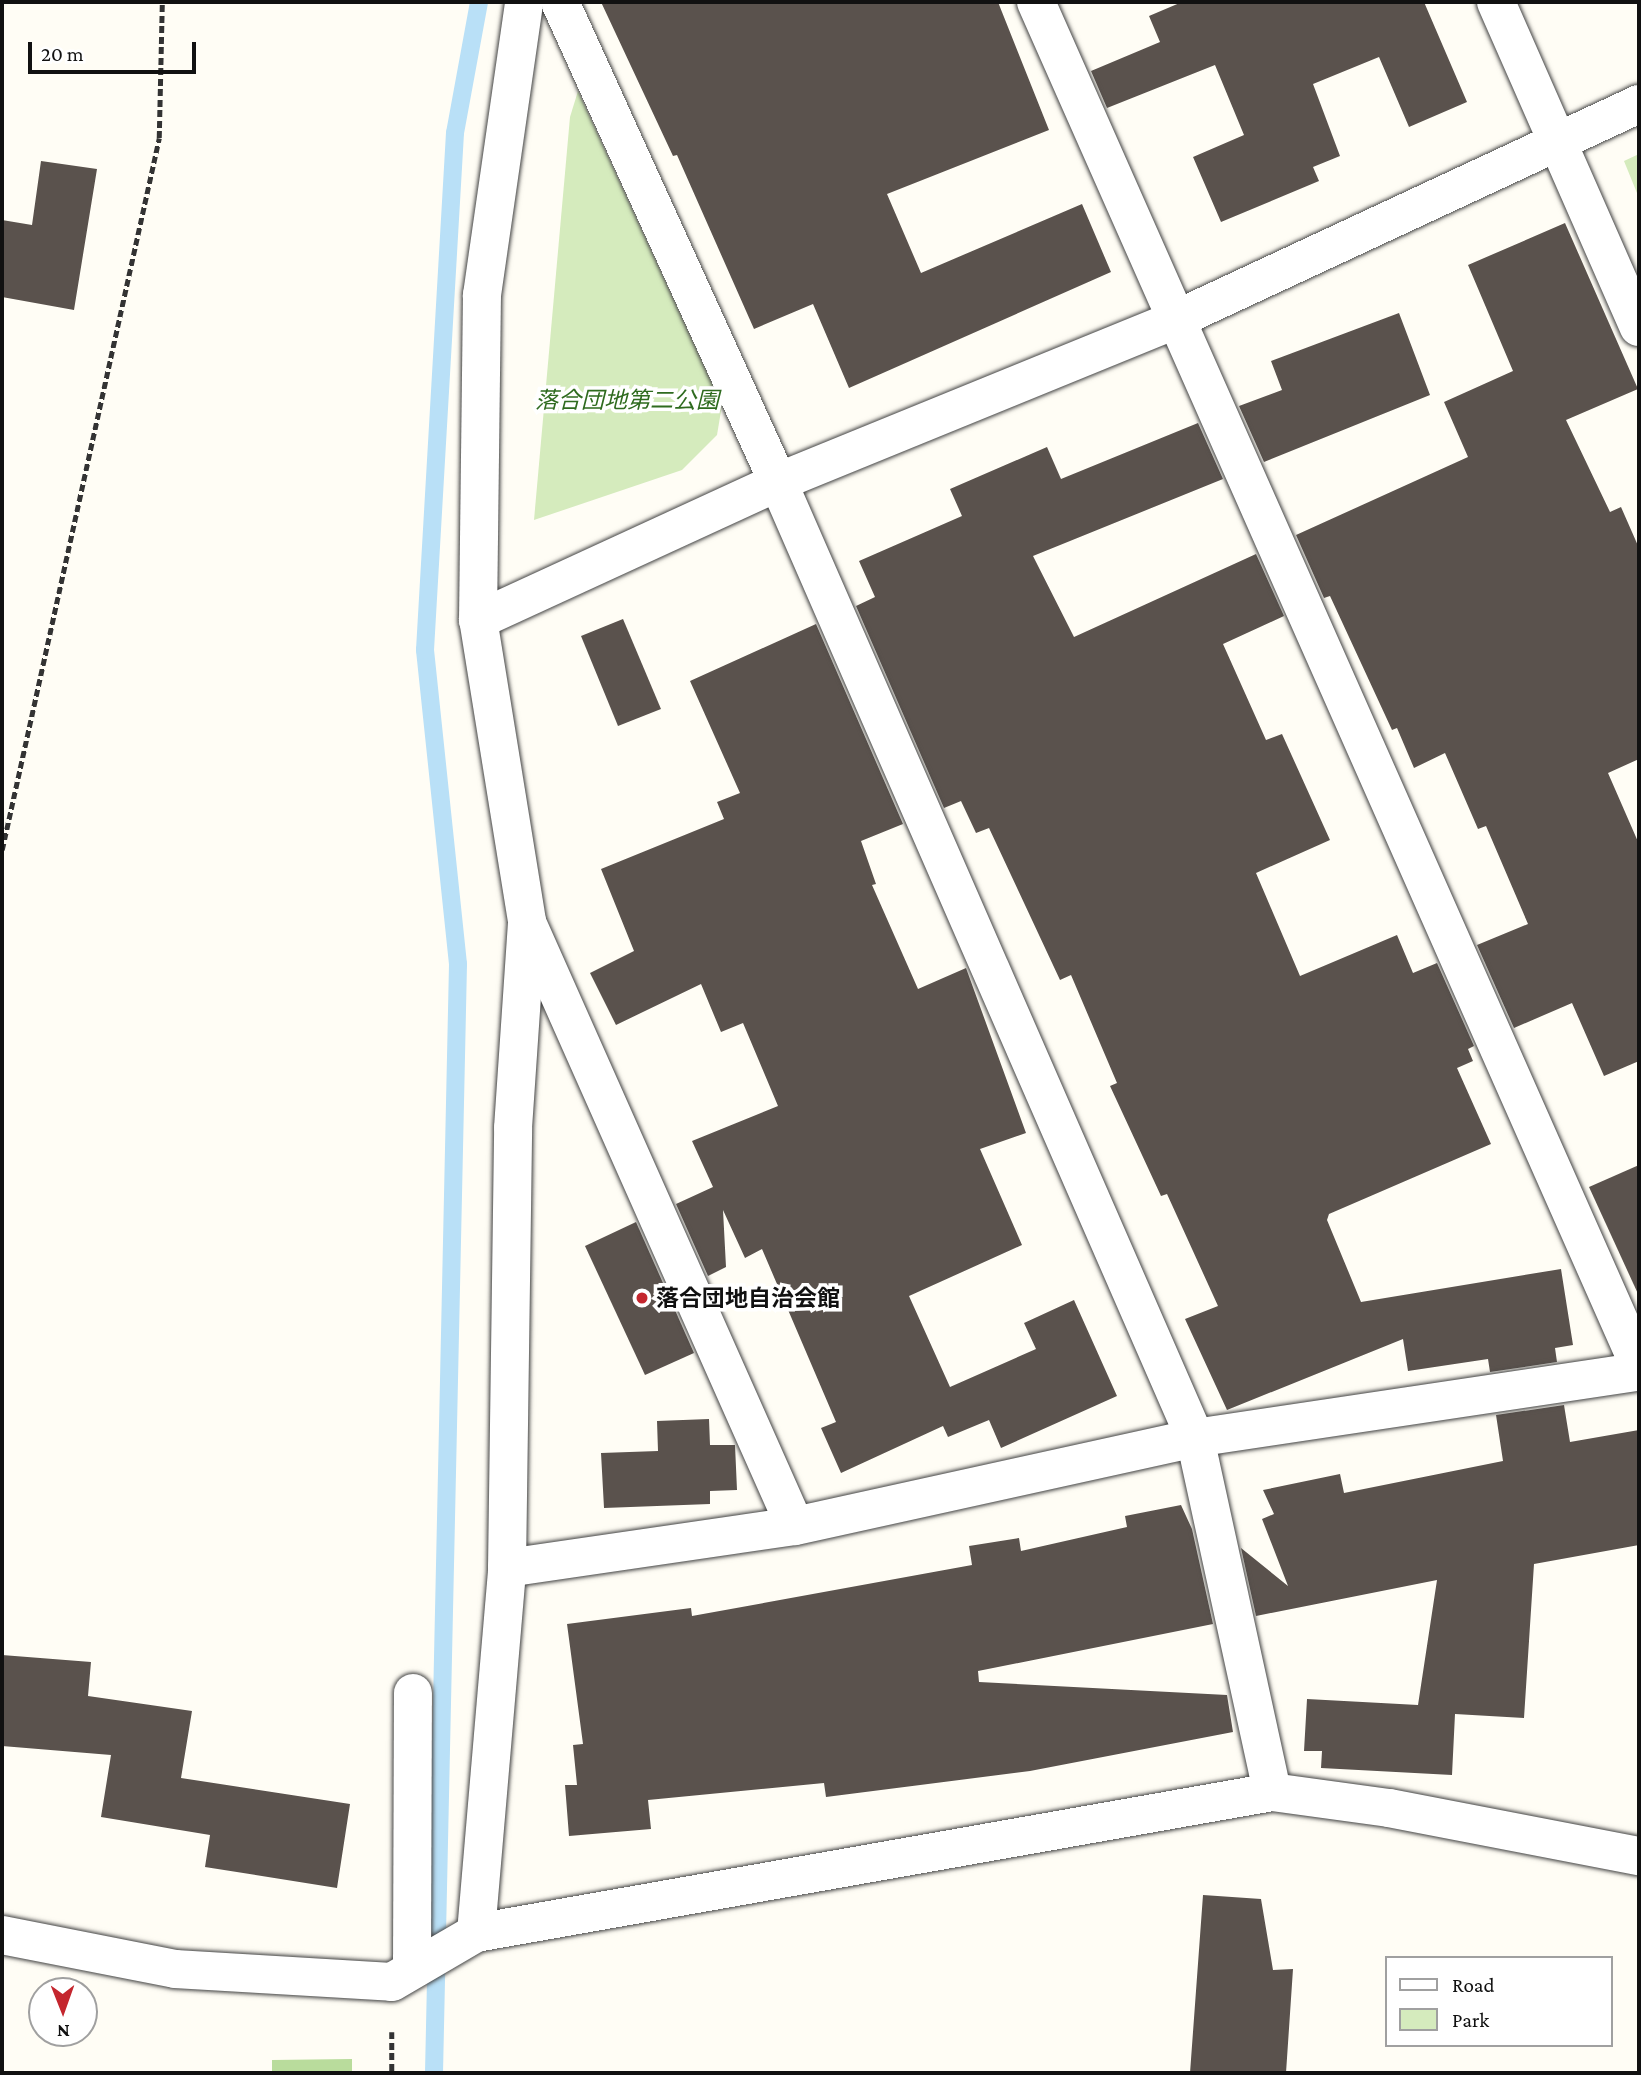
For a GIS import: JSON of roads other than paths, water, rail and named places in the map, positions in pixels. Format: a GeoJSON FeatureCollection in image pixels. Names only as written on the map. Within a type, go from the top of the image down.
{"type":"FeatureCollection","features":[{"type":"Feature","properties":{"kind":"street"},"geometry":{"type":"LineString","coordinates":[[477,1933],[507,1569],[513,1128],[527,921],[478,620],[482,295],[524,2]]}},
{"type":"Feature","properties":{"kind":"street"},"geometry":{"type":"LineString","coordinates":[[560,2],[778,482],[1195,1438],[1272,1791]]}},
{"type":"Feature","properties":{"kind":"street"},"geometry":{"type":"LineString","coordinates":[[1036,2],[1639,1365]]}},
{"type":"Feature","properties":{"kind":"street"},"geometry":{"type":"LineString","coordinates":[[1496,2],[1639,327]]}},
{"type":"Feature","properties":{"kind":"street"},"geometry":{"type":"LineString","coordinates":[[478,620],[778,482],[1177,318],[1639,104]]}},
{"type":"Feature","properties":{"kind":"street"},"geometry":{"type":"LineString","coordinates":[[527,921],[795,1526]]}},
{"type":"Feature","properties":{"kind":"street"},"geometry":{"type":"LineString","coordinates":[[507,1569],[795,1526],[1195,1438],[1639,1371]]}},
{"type":"Feature","properties":{"kind":"street"},"geometry":{"type":"LineString","coordinates":[[412,1966],[413,1693]]}},
{"type":"Feature","properties":{"kind":"street"},"geometry":{"type":"LineString","coordinates":[[2,1935],[175,1969],[392,1982],[412,1966],[477,1933],[1272,1791],[1389,1808],[1639,1856]]}},
{"type":"Feature","properties":{"kind":"waterway"},"geometry":{"type":"LineString","coordinates":[[434,2073],[458,964],[425,650],[455,133],[479,2]]}},
{"type":"Feature","properties":{"kind":"place","name":"落合団地自治会館"},"geometry":{"type":"Point","coordinates":[642,1298]}},
{"type":"Feature","properties":{"kind":"park label","name":"落合団地第二公園"},"geometry":{"type":"Point","coordinates":[627,400]}}]}
